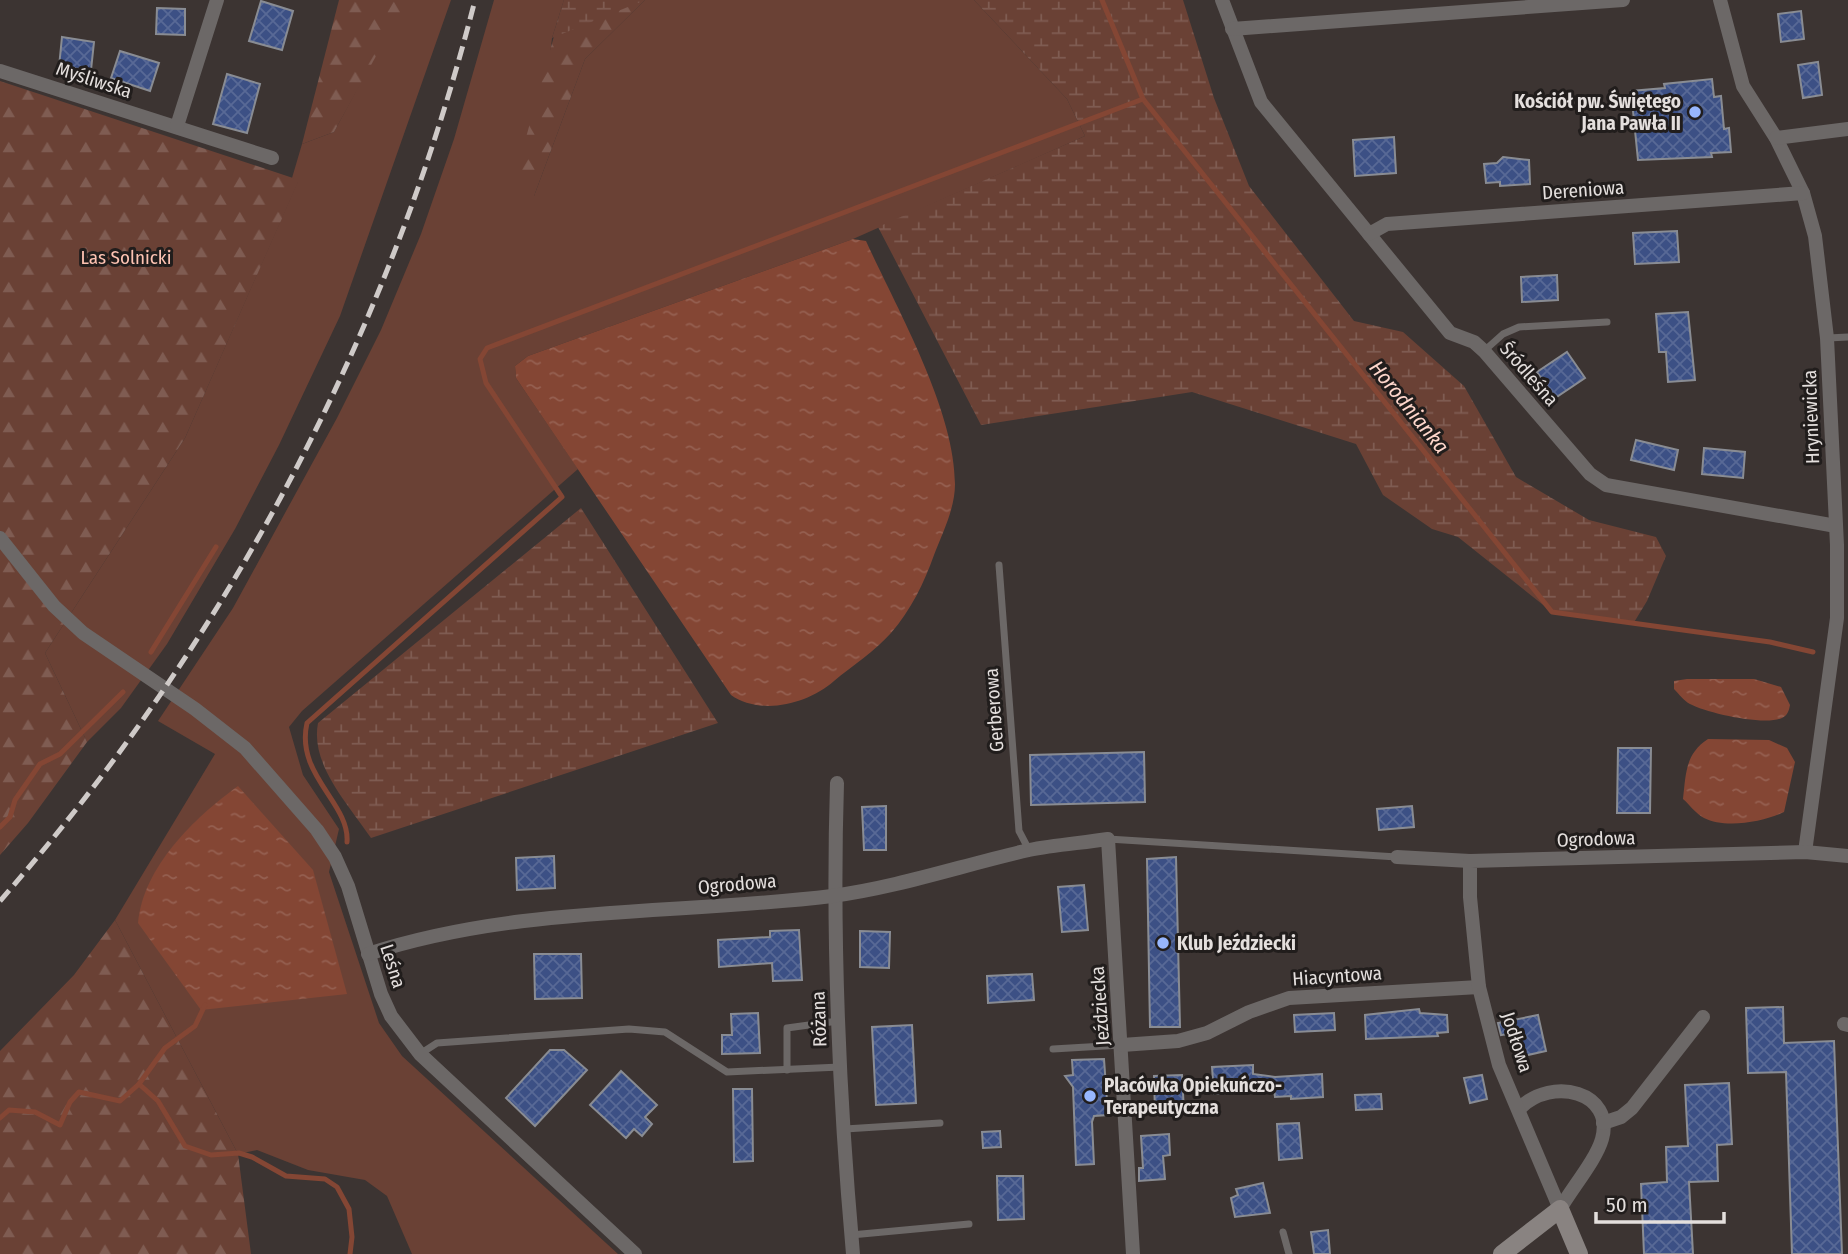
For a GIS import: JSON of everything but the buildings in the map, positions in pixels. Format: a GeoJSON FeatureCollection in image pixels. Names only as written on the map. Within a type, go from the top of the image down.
{"type":"FeatureCollection","features":[{"type":"Feature","properties":{"kind":"street"},"geometry":{"type":"LineString","coordinates":[[177,126],[217,0]]}},
{"type":"Feature","properties":{"kind":"street","name":"Śródleśna"},"geometry":{"type":"LineString","coordinates":[[1222,0],[1261,102],[1450,333],[1474,342],[1484,351],[1590,474],[1606,485],[1836,526]]}},
{"type":"Feature","properties":{"kind":"street"},"geometry":{"type":"LineString","coordinates":[[1232,29],[1623,0]]}},
{"type":"Feature","properties":{"kind":"street","name":"Hryniewicka"},"geometry":{"type":"LineString","coordinates":[[1720,0],[1743,86],[1776,138],[1803,193],[1815,236],[1827,338],[1836,526],[1843,544],[1830,678],[1805,852]]}},
{"type":"Feature","properties":{"kind":"street","name":"Myśliwska"},"geometry":{"type":"LineString","coordinates":[[0,71],[272,158]]}},
{"type":"Feature","properties":{"kind":"street"},"geometry":{"type":"LineString","coordinates":[[1776,138],[1848,129]]}},
{"type":"Feature","properties":{"kind":"street","name":"Dereniowa"},"geometry":{"type":"LineString","coordinates":[[1369,234],[1387,224],[1803,193]]}},
{"type":"Feature","properties":{"kind":"street","name":"Leśna"},"geometry":{"type":"LineString","coordinates":[[0,538],[54,606],[83,633],[142,676],[195,709],[245,748],[317,830],[335,857],[348,886],[368,954],[391,1016],[420,1054],[635,1254]]}},
{"type":"Feature","properties":{"kind":"street","name":"Różana"},"geometry":{"type":"LineString","coordinates":[[836,783],[833,896],[840,1067],[853,1254]]}},
{"type":"Feature","properties":{"kind":"street","name":"Ogrodowa"},"geometry":{"type":"LineString","coordinates":[[368,954],[416,938],[480,925],[833,896],[976,866],[1029,850],[1108,839]]}},
{"type":"Feature","properties":{"kind":"street","name":"Jeździecka"},"geometry":{"type":"LineString","coordinates":[[1108,839],[1133,1254]]}},
{"type":"Feature","properties":{"kind":"street","name":"Ogrodowa"},"geometry":{"type":"LineString","coordinates":[[1397,857],[1470,862],[1805,852],[1848,856]]}},
{"type":"Feature","properties":{"kind":"street"},"geometry":{"type":"LineString","coordinates":[[1470,862],[1469,897],[1479,987]]}},
{"type":"Feature","properties":{"kind":"street","name":"Hiacyntowa"},"geometry":{"type":"LineString","coordinates":[[1122,1045],[1178,1041],[1207,1033],[1249,1012],[1289,998],[1479,987]]}},
{"type":"Feature","properties":{"kind":"street","name":"Jodłowa"},"geometry":{"type":"LineString","coordinates":[[1479,987],[1499,1065],[1520,1108],[1579,1254]]}},
{"type":"Feature","properties":{"kind":"street"},"geometry":{"type":"LineString","coordinates":[[1502,1254],[1560,1209],[1598,1147],[1603,1123],[1620,1117],[1632,1108],[1703,1017]]}},
{"type":"Feature","properties":{"kind":"street","name":"Jodłowa"},"geometry":{"type":"LineString","coordinates":[[1520,1108],[1548,1091],[1566,1090],[1583,1095],[1596,1107],[1603,1123]]}},
{"type":"Feature","properties":{"kind":"lane"},"geometry":{"type":"LineString","coordinates":[[1484,351],[1503,334],[1519,327],[1607,322]]}},
{"type":"Feature","properties":{"kind":"lane"},"geometry":{"type":"LineString","coordinates":[[1827,338],[1848,337]]}},
{"type":"Feature","properties":{"kind":"lane","name":"Gerberowa"},"geometry":{"type":"LineString","coordinates":[[999,565],[1018,831],[1029,850]]}},
{"type":"Feature","properties":{"kind":"lane"},"geometry":{"type":"LineString","coordinates":[[1108,839],[1397,857]]}},
{"type":"Feature","properties":{"kind":"lane"},"geometry":{"type":"LineString","coordinates":[[787,1070],[787,1028],[838,1021]]}},
{"type":"Feature","properties":{"kind":"lane"},"geometry":{"type":"LineString","coordinates":[[420,1054],[437,1043],[629,1029],[665,1032],[727,1072],[840,1067]]}},
{"type":"Feature","properties":{"kind":"lane"},"geometry":{"type":"LineString","coordinates":[[1053,1049],[1122,1045]]}},
{"type":"Feature","properties":{"kind":"lane"},"geometry":{"type":"LineString","coordinates":[[845,1129],[940,1123]]}},
{"type":"Feature","properties":{"kind":"lane"},"geometry":{"type":"LineString","coordinates":[[851,1235],[969,1224]]}},
{"type":"Feature","properties":{"kind":"lane"},"geometry":{"type":"LineString","coordinates":[[1283,1231],[1289,1254]]}},
{"type":"Feature","properties":{"kind":"green space"},"geometry":{"type":"Polygon","coordinates":[[[339,0],[407,0],[334,132],[302,144],[339,0]]]}},
{"type":"Feature","properties":{"kind":"green space"},"geometry":{"type":"Polygon","coordinates":[[[405,0],[451,0],[340,316],[279,445],[235,529],[167,644],[121,708],[87,742],[45,653],[185,438],[298,181],[292,178],[302,144],[334,132],[405,0]]]}},
{"type":"Feature","properties":{"kind":"green space"},"geometry":{"type":"Polygon","coordinates":[[[494,0],[564,0],[552,38],[534,196],[585,59],[645,0],[974,0],[1067,99],[1085,136],[853,239],[528,356],[515,366],[516,378],[578,469],[302,711],[289,727],[303,775],[339,829],[329,872],[379,1023],[402,1056],[618,1254],[412,1254],[387,1196],[365,1180],[308,1170],[257,1150],[238,1154],[115,920],[215,754],[158,721],[233,608],[337,418],[381,330],[421,234],[454,139],[494,0]]]}},
{"type":"Feature","properties":{"kind":"green space"},"geometry":{"type":"Polygon","coordinates":[[[564,0],[645,0],[585,59],[534,196],[520,178],[522,152],[564,0]]]}},
{"type":"Feature","properties":{"kind":"green space"},"geometry":{"type":"Polygon","coordinates":[[[564,0],[645,0],[552,38],[564,0]]]}},
{"type":"Feature","properties":{"kind":"green space"},"geometry":{"type":"Polygon","coordinates":[[[974,0],[1183,0],[1214,98],[1249,186],[1354,321],[1403,332],[1464,386],[1516,477],[1589,520],[1656,537],[1666,556],[1647,601],[1633,624],[1552,612],[1458,537],[1432,529],[1383,495],[1356,444],[1192,392],[981,425],[878,227],[1085,136],[1067,99],[974,0]]]}},
{"type":"Feature","properties":{"kind":"green space","name":"Las Solnicki"},"geometry":{"type":"Polygon","coordinates":[[[0,81],[299,180],[185,438],[45,653],[87,742],[28,823],[0,855],[0,81]]]}},
{"type":"Feature","properties":{"kind":"green space"},"geometry":{"type":"Polygon","coordinates":[[[581,508],[718,723],[371,838],[325,769],[317,739],[318,723],[581,508]]]}},
{"type":"Feature","properties":{"kind":"green space"},"geometry":{"type":"Polygon","coordinates":[[[115,920],[238,1154],[251,1254],[0,1254],[0,1051],[74,975],[115,920]]]}},
{"type":"Feature","properties":{"kind":"water"},"geometry":{"type":"Polygon","coordinates":[[[853,239],[866,241],[908,328],[935,393],[952,455],[955,484],[953,502],[945,529],[921,586],[905,615],[885,640],[811,696],[784,705],[756,705],[731,695],[516,378],[515,366],[528,356],[853,239]]]}},
{"type":"Feature","properties":{"kind":"water"},"geometry":{"type":"Polygon","coordinates":[[[1754,679],[1781,687],[1790,705],[1789,709],[1782,718],[1762,720],[1698,708],[1688,703],[1674,689],[1674,681],[1754,679]]]}},
{"type":"Feature","properties":{"kind":"water"},"geometry":{"type":"Polygon","coordinates":[[[1708,739],[1769,740],[1787,748],[1795,762],[1784,812],[1766,819],[1733,824],[1713,821],[1695,812],[1683,799],[1686,773],[1695,751],[1708,739]]]}},
{"type":"Feature","properties":{"kind":"water"},"geometry":{"type":"Polygon","coordinates":[[[238,786],[313,870],[347,994],[201,1010],[138,923],[142,902],[160,863],[188,829],[238,786]]]}},
{"type":"Feature","properties":{"kind":"waterway","name":"Horodnianka"},"geometry":{"type":"LineString","coordinates":[[1102,0],[1143,99],[1552,612],[1770,642],[1813,652]]}},
{"type":"Feature","properties":{"kind":"waterway"},"geometry":{"type":"LineString","coordinates":[[347,842],[346,828],[340,814],[309,758],[305,741],[307,723],[562,497],[486,383],[480,359],[487,348],[1143,99]]}},
{"type":"Feature","properties":{"kind":"waterway"},"geometry":{"type":"LineString","coordinates":[[151,652],[216,547]]}},
{"type":"Feature","properties":{"kind":"waterway"},"geometry":{"type":"LineString","coordinates":[[0,827],[10,817],[15,800],[40,764],[60,754],[123,692]]}},
{"type":"Feature","properties":{"kind":"waterway"},"geometry":{"type":"LineString","coordinates":[[0,1118],[9,1110],[35,1112],[60,1125],[70,1102],[79,1092],[120,1101],[139,1084],[165,1048],[195,1026],[205,1005]]}},
{"type":"Feature","properties":{"kind":"waterway"},"geometry":{"type":"LineString","coordinates":[[139,1084],[158,1101],[185,1146],[211,1155],[239,1153],[252,1157],[286,1176],[325,1179],[337,1187],[349,1209],[352,1237],[350,1254]]}},
{"type":"Feature","properties":{"kind":"railway"},"geometry":{"type":"LineString","coordinates":[[0,901],[82,802],[158,698],[228,590],[291,479],[347,364],[397,245],[439,124],[475,0]]}},
{"type":"Feature","properties":{"kind":"place","name":"Kościół pw. Świętego Jana Pawła II"},"geometry":{"type":"Point","coordinates":[1695,112]}},
{"type":"Feature","properties":{"kind":"place","name":"Klub Jeździecki"},"geometry":{"type":"Point","coordinates":[1163,943]}},
{"type":"Feature","properties":{"kind":"place","name":"Placówka Opiekuńczo- Terapeutyczna"},"geometry":{"type":"Point","coordinates":[1090,1096]}}]}
